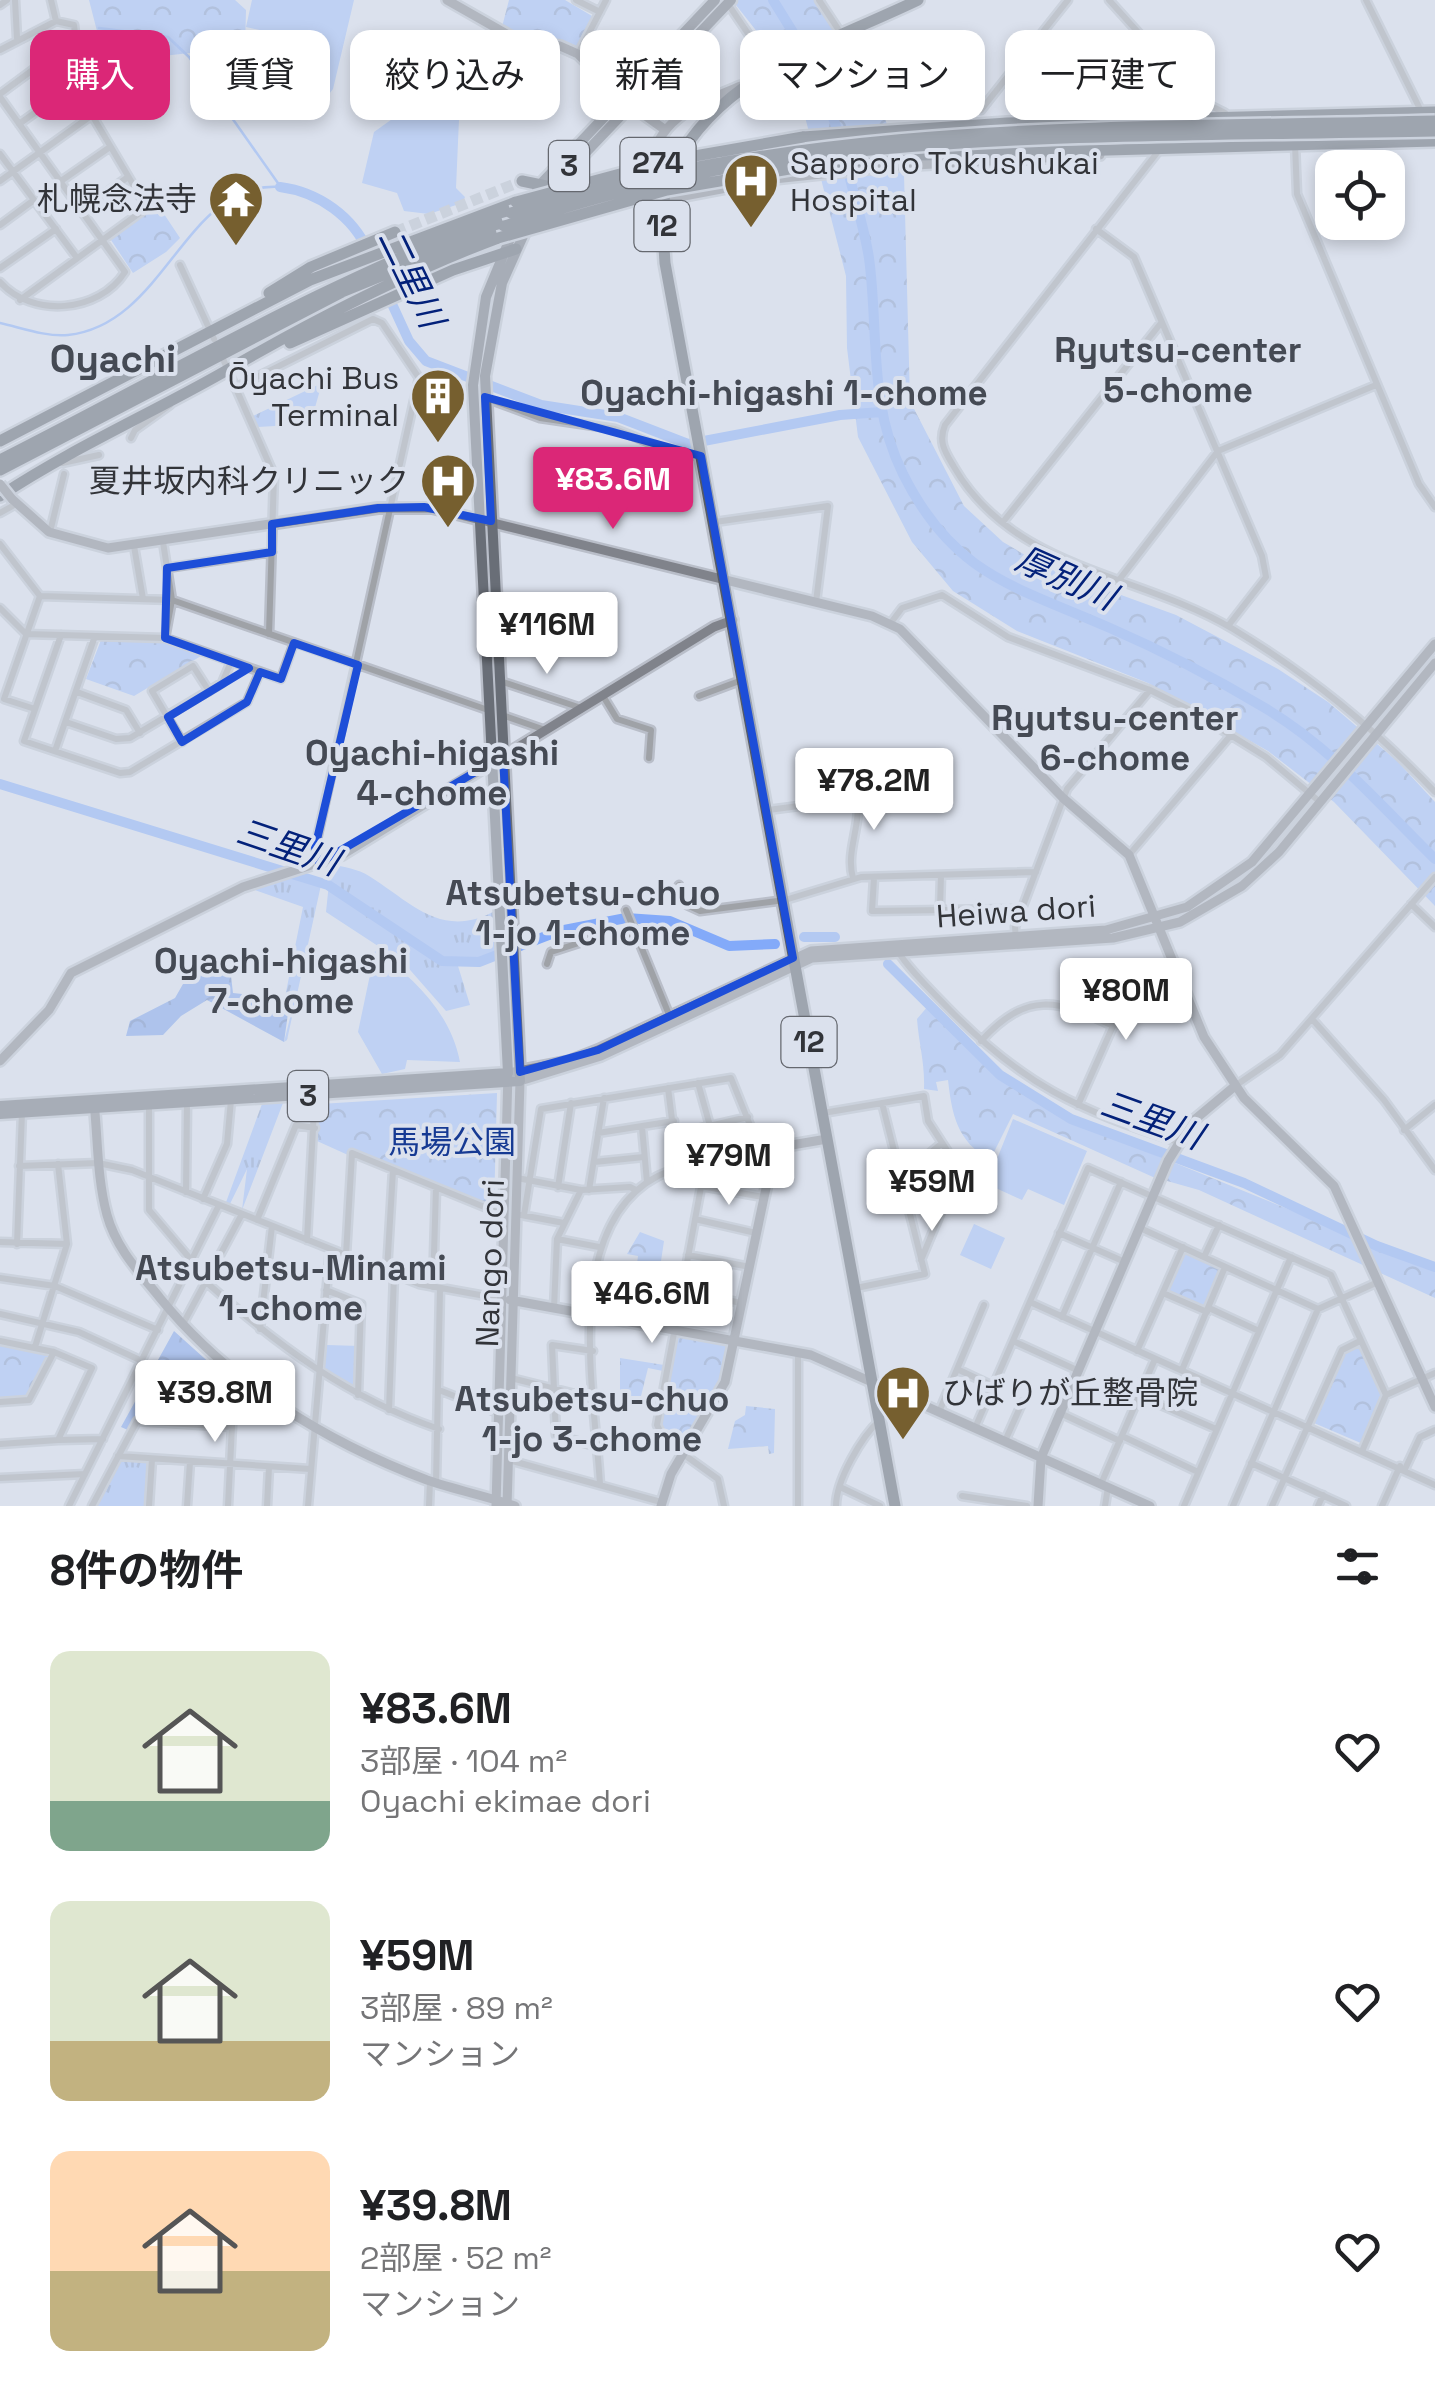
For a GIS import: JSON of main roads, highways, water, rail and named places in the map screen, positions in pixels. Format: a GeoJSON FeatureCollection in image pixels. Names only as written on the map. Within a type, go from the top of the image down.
{"type":"FeatureCollection","features":[{"type":"Feature","properties":{"kind":"highway","name":"12"},"geometry":{"type":"LineString","coordinates":[[895,1506],[662,243],[663,200],[671,172],[697,127],[742,86],[918,0]]}},
{"type":"Feature","properties":{"kind":"highway","name":"274"},"geometry":{"type":"LineString","coordinates":[[366,249],[672,160],[876,130],[1429,113]]}},
{"type":"Feature","properties":{"kind":"highway"},"geometry":{"type":"LineString","coordinates":[[0,460],[340,288],[514,208],[648,174],[736,157],[872,140],[1435,121]]}},
{"type":"Feature","properties":{"kind":"highway"},"geometry":{"type":"LineString","coordinates":[[408,257],[671,180],[822,154],[998,143],[1435,131]]}},
{"type":"Feature","properties":{"kind":"highway","name":"274"},"geometry":{"type":"LineString","coordinates":[[9,500],[45,466],[178,396],[225,364],[386,292],[501,232],[666,190],[750,174],[884,158],[1435,141]]}},
{"type":"Feature","properties":{"kind":"highway"},"geometry":{"type":"LineString","coordinates":[[522,181],[545,185]]}},
{"type":"Feature","properties":{"kind":"highway","name":"274"},"geometry":{"type":"LineString","coordinates":[[2,440],[212,335],[395,232]]}},
{"type":"Feature","properties":{"kind":"highway"},"geometry":{"type":"LineString","coordinates":[[386,292],[516,248]]}},
{"type":"Feature","properties":{"kind":"highway"},"geometry":{"type":"LineString","coordinates":[[0,470],[340,288]]}},
{"type":"Feature","properties":{"kind":"main road","name":"3"},"geometry":{"type":"LineString","coordinates":[[688,30],[714,0]]}},
{"type":"Feature","properties":{"kind":"main road","name":"3"},"geometry":{"type":"LineString","coordinates":[[700,30],[729,2]]}},
{"type":"Feature","properties":{"kind":"main road","name":"3"},"geometry":{"type":"LineString","coordinates":[[0,1114],[95,1103],[231,1100],[514,1077],[502,715],[477,378],[483,308],[500,254],[545,185],[607,120]]}},
{"type":"Feature","properties":{"kind":"main road","name":"3"},"geometry":{"type":"LineString","coordinates":[[506,904],[489,710],[485,394],[477,378],[498,296],[545,185]]}},
{"type":"Feature","properties":{"kind":"main road","name":"3"},"geometry":{"type":"LineString","coordinates":[[0,1106],[315,1092]]}},
{"type":"Feature","properties":{"kind":"waterway","name":"厚別川"},"geometry":{"type":"LineString","coordinates":[[773,0],[817,71],[841,141]]}},
{"type":"Feature","properties":{"kind":"waterway"},"geometry":{"type":"LineString","coordinates":[[99,28],[168,37],[189,57],[280,186]]}},
{"type":"Feature","properties":{"kind":"waterway","name":"厚別川"},"geometry":{"type":"LineString","coordinates":[[846,162],[869,258],[884,421],[903,474],[944,535],[990,574],[1169,656],[1265,708],[1312,741],[1354,778],[1435,859]]}},
{"type":"Feature","properties":{"kind":"waterway","name":"二里川"},"geometry":{"type":"LineString","coordinates":[[0,323],[60,335],[102,325],[153,282],[220,206],[247,191],[280,187]]}},
{"type":"Feature","properties":{"kind":"waterway","name":"二里川"},"geometry":{"type":"LineString","coordinates":[[280,187],[308,194],[333,208],[353,227],[368,251]]}},
{"type":"Feature","properties":{"kind":"waterway","name":"二里川"},"geometry":{"type":"LineString","coordinates":[[381,280],[409,341],[426,361],[541,405],[618,417],[688,444],[840,415],[882,412]]}},
{"type":"Feature","properties":{"kind":"waterway","name":"三里川"},"geometry":{"type":"LineString","coordinates":[[0,784],[328,885],[442,961],[479,962],[559,931],[626,918],[670,921],[729,946],[775,944]]}},
{"type":"Feature","properties":{"kind":"waterway","name":"三里川"},"geometry":{"type":"LineString","coordinates":[[804,937],[835,937]]}},
{"type":"Feature","properties":{"kind":"waterway","name":"三里川"},"geometry":{"type":"LineString","coordinates":[[888,964],[1000,1075],[1071,1119],[1244,1183],[1377,1246],[1435,1267]]}},
{"type":"Feature","properties":{"kind":"tunnel"},"geometry":{"type":"LineString","coordinates":[[395,232],[522,181]]}},
{"type":"Feature","properties":{"kind":"place","name":"Sapporo Tokushukai Hospital"},"geometry":{"type":"Point","coordinates":[751,230]}},
{"type":"Feature","properties":{"kind":"place","name":"札幌念法寺"},"geometry":{"type":"Point","coordinates":[236,248]}},
{"type":"Feature","properties":{"kind":"place","name":"Ōyachi Bus Terminal"},"geometry":{"type":"Point","coordinates":[438,445]}},
{"type":"Feature","properties":{"kind":"place","name":"夏井坂内科クリニック"},"geometry":{"type":"Point","coordinates":[448,530]}},
{"type":"Feature","properties":{"kind":"place","name":"ひばりが丘整骨院"},"geometry":{"type":"Point","coordinates":[903,1442]}},
{"type":"Feature","properties":{"kind":"district","name":"Oyachi"},"geometry":{"type":"Point","coordinates":[113,359]}},
{"type":"Feature","properties":{"kind":"district","name":"Ryutsu-center 5-chome"},"geometry":{"type":"Point","coordinates":[1178,370]}},
{"type":"Feature","properties":{"kind":"district","name":"Oyachi-higashi 1-chome"},"geometry":{"type":"Point","coordinates":[784,393]}},
{"type":"Feature","properties":{"kind":"district","name":"Ryutsu-center 6-chome"},"geometry":{"type":"Point","coordinates":[1115,738]}},
{"type":"Feature","properties":{"kind":"district","name":"Oyachi-higashi 4-chome"},"geometry":{"type":"Point","coordinates":[432,773]}},
{"type":"Feature","properties":{"kind":"district","name":"Atsubetsu-chuo 1-jo 1-chome"},"geometry":{"type":"Point","coordinates":[583,913]}},
{"type":"Feature","properties":{"kind":"district","name":"Oyachi-higashi 7-chome"},"geometry":{"type":"Point","coordinates":[281,981]}},
{"type":"Feature","properties":{"kind":"district","name":"Atsubetsu-Minami 1-chome"},"geometry":{"type":"Point","coordinates":[291,1288]}},
{"type":"Feature","properties":{"kind":"district","name":"Atsubetsu-chuo 1-jo 3-chome"},"geometry":{"type":"Point","coordinates":[592,1419]}},
{"type":"Feature","properties":{"kind":"park label","name":"馬場公園"},"geometry":{"type":"Point","coordinates":[452,1142]}}]}
